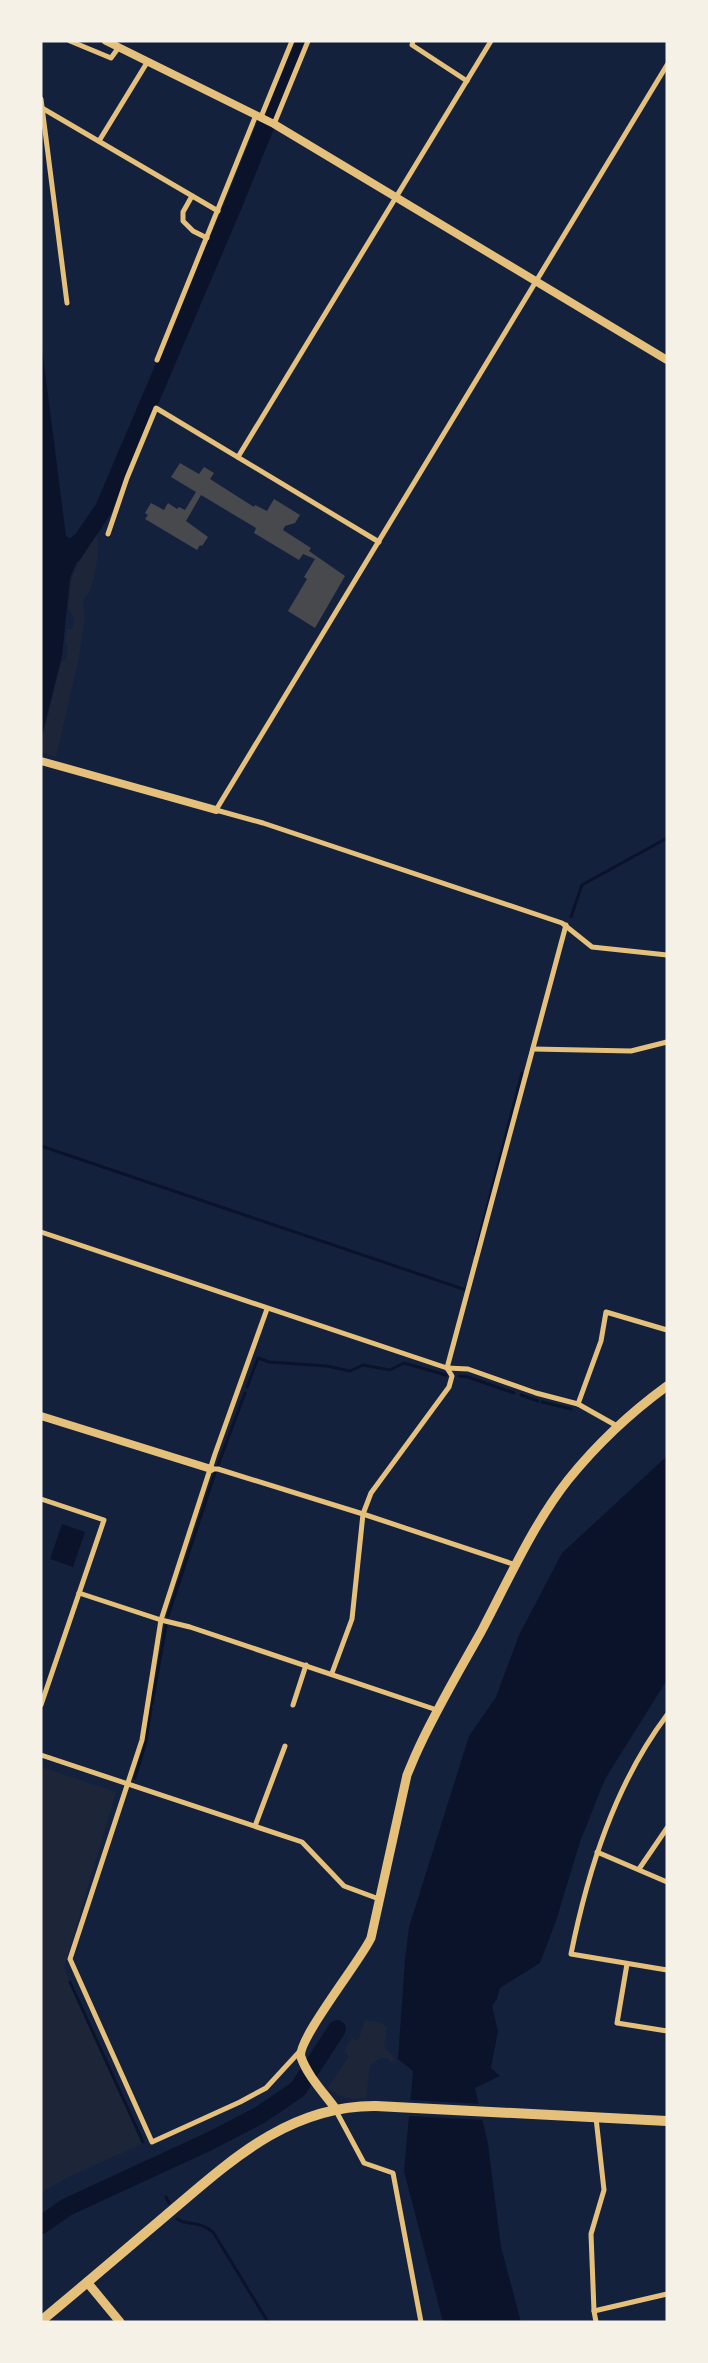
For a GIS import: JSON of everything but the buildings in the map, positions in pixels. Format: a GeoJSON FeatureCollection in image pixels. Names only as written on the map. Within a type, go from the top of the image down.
{"type":"FeatureCollection","features":[{"type":"Feature","properties":{"kind":"main road"},"geometry":{"type":"LineString","coordinates":[[335,2108],[301,2056],[301,2050],[316,2022],[368,1944],[407,1775],[437,1710],[516,1565],[568,1480],[617,1426],[638,1407],[667,1386]]}},
{"type":"Feature","properties":{"kind":"main road"},"geometry":{"type":"LineString","coordinates":[[41,2320],[199,2188],[254,2145],[292,2124],[335,2108],[353,2106],[408,2108],[667,2121]]}},
{"type":"Feature","properties":{"kind":"main road"},"geometry":{"type":"LineString","coordinates":[[87,2282],[120,2322]]}},
{"type":"Feature","properties":{"kind":"street"},"geometry":{"type":"LineString","coordinates":[[70,41],[111,58],[119,47]]}},
{"type":"Feature","properties":{"kind":"street"},"geometry":{"type":"LineString","coordinates":[[106,41],[274,124],[667,360]]}},
{"type":"Feature","properties":{"kind":"street"},"geometry":{"type":"LineString","coordinates":[[158,360],[218,211],[292,41]]}},
{"type":"Feature","properties":{"kind":"street"},"geometry":{"type":"LineString","coordinates":[[274,124],[308,41]]}},
{"type":"Feature","properties":{"kind":"street"},"geometry":{"type":"LineString","coordinates":[[413,41],[412,45],[467,81]]}},
{"type":"Feature","properties":{"kind":"street"},"geometry":{"type":"LineString","coordinates":[[238,457],[398,197],[491,41]]}},
{"type":"Feature","properties":{"kind":"street"},"geometry":{"type":"LineString","coordinates":[[99,141],[148,61]]}},
{"type":"Feature","properties":{"kind":"street"},"geometry":{"type":"LineString","coordinates":[[216,810],[667,65]]}},
{"type":"Feature","properties":{"kind":"street"},"geometry":{"type":"LineString","coordinates":[[41,99],[67,303]]}},
{"type":"Feature","properties":{"kind":"street"},"geometry":{"type":"LineString","coordinates":[[42,108],[218,211]]}},
{"type":"Feature","properties":{"kind":"street"},"geometry":{"type":"LineString","coordinates":[[192,196],[183,212],[183,221],[193,231],[207,238]]}},
{"type":"Feature","properties":{"kind":"street"},"geometry":{"type":"LineString","coordinates":[[108,534],[127,478],[156,408],[379,542]]}},
{"type":"Feature","properties":{"kind":"street"},"geometry":{"type":"LineString","coordinates":[[41,761],[263,823],[566,925],[592,947],[667,955]]}},
{"type":"Feature","properties":{"kind":"street"},"geometry":{"type":"LineString","coordinates":[[332,1674],[352,1619],[363,1514],[371,1493],[449,1387],[452,1376],[447,1368],[566,925]]}},
{"type":"Feature","properties":{"kind":"street"},"geometry":{"type":"LineString","coordinates":[[532,1049],[631,1051],[667,1042]]}},
{"type":"Feature","properties":{"kind":"street"},"geometry":{"type":"LineString","coordinates":[[41,1232],[447,1368],[468,1369],[536,1393],[578,1404],[617,1426]]}},
{"type":"Feature","properties":{"kind":"street"},"geometry":{"type":"LineString","coordinates":[[267,1309],[161,1620],[142,1740],[70,1959],[152,2142],[240,2102],[266,2088],[301,2050]]}},
{"type":"Feature","properties":{"kind":"street"},"geometry":{"type":"LineString","coordinates":[[578,1404],[601,1341],[606,1312],[667,1330]]}},
{"type":"Feature","properties":{"kind":"street"},"geometry":{"type":"LineString","coordinates":[[41,1416],[211,1470],[218,1468],[516,1565]]}},
{"type":"Feature","properties":{"kind":"street"},"geometry":{"type":"LineString","coordinates":[[41,1499],[104,1520],[41,1705]]}},
{"type":"Feature","properties":{"kind":"street"},"geometry":{"type":"LineString","coordinates":[[79,1593],[161,1620],[190,1627],[437,1710]]}},
{"type":"Feature","properties":{"kind":"street"},"geometry":{"type":"LineString","coordinates":[[293,1705],[306,1666]]}},
{"type":"Feature","properties":{"kind":"street"},"geometry":{"type":"LineString","coordinates":[[667,1715],[654,1732],[627,1780],[597,1852],[582,1902],[571,1954],[667,1970]]}},
{"type":"Feature","properties":{"kind":"street"},"geometry":{"type":"LineString","coordinates":[[255,1826],[285,1746]]}},
{"type":"Feature","properties":{"kind":"street"},"geometry":{"type":"LineString","coordinates":[[41,1755],[302,1842],[344,1886],[379,1899]]}},
{"type":"Feature","properties":{"kind":"street"},"geometry":{"type":"LineString","coordinates":[[639,1870],[667,1828]]}},
{"type":"Feature","properties":{"kind":"street"},"geometry":{"type":"LineString","coordinates":[[597,1852],[667,1882]]}},
{"type":"Feature","properties":{"kind":"street"},"geometry":{"type":"LineString","coordinates":[[627,1964],[617,2023],[667,2030]]}},
{"type":"Feature","properties":{"kind":"street"},"geometry":{"type":"LineString","coordinates":[[335,2108],[364,2163],[393,2173],[421,2322]]}},
{"type":"Feature","properties":{"kind":"street"},"geometry":{"type":"LineString","coordinates":[[596,2117],[604,2190],[591,2234],[596,2322]]}},
{"type":"Feature","properties":{"kind":"street"},"geometry":{"type":"LineString","coordinates":[[594,2310],[667,2294]]}},
{"type":"Feature","properties":{"kind":"shaded area"},"geometry":{"type":"Polygon","coordinates":[[[41,340],[66,536],[70,538],[80,531],[88,537],[70,578],[62,656],[41,739],[41,340]]]}},
{"type":"Feature","properties":{"kind":"shaded area"},"geometry":{"type":"Polygon","coordinates":[[[94,531],[98,541],[96,567],[93,583],[83,601],[85,618],[78,662],[56,757],[41,752],[41,744],[61,663],[66,659],[68,645],[65,644],[67,629],[73,629],[74,618],[68,608],[72,577],[94,531]]]}},
{"type":"Feature","properties":{"kind":"shaded area"},"geometry":{"type":"Polygon","coordinates":[[[667,1456],[667,1680],[605,1779],[580,1842],[556,1921],[540,1963],[500,1988],[497,1999],[492,2006],[498,2031],[491,2068],[500,2076],[475,2088],[488,2144],[501,2247],[521,2322],[443,2322],[404,2171],[413,2071],[398,2059],[409,1927],[469,1736],[496,1697],[519,1635],[562,1553],[667,1456]]]}},
{"type":"Feature","properties":{"kind":"shaded area"},"geometry":{"type":"Polygon","coordinates":[[[62,1524],[85,1532],[73,1567],[50,1559],[62,1524]]]}},
{"type":"Feature","properties":{"kind":"shaded area"},"geometry":{"type":"Polygon","coordinates":[[[41,1767],[116,1792],[64,1968],[142,2144],[68,2177],[41,2193],[41,1767]]]}},
{"type":"Feature","properties":{"kind":"shaded area"},"geometry":{"type":"Polygon","coordinates":[[[365,2020],[380,2022],[387,2028],[384,2046],[397,2061],[392,2063],[388,2058],[381,2058],[370,2066],[366,2098],[346,2098],[328,2088],[349,2056],[344,2051],[352,2038],[358,2041],[365,2020]]]}},
{"type":"Feature","properties":{"kind":"pier"},"geometry":{"type":"Polygon","coordinates":[[[408,2100],[481,2104],[485,2120],[406,2116],[408,2100]]]}},
{"type":"Feature","properties":{"kind":"waterway"},"geometry":{"type":"LineString","coordinates":[[73,554],[104,508],[232,208],[300,41]]}},
{"type":"Feature","properties":{"kind":"waterway"},"geometry":{"type":"LineString","coordinates":[[571,917],[582,885],[667,838]]}},
{"type":"Feature","properties":{"kind":"waterway"},"geometry":{"type":"LineString","coordinates":[[475,1254],[522,1073]]}},
{"type":"Feature","properties":{"kind":"waterway"},"geometry":{"type":"LineString","coordinates":[[41,1146],[466,1290],[467,1286]]}},
{"type":"Feature","properties":{"kind":"waterway"},"geometry":{"type":"LineString","coordinates":[[247,1387],[258,1358],[269,1362],[327,1366],[350,1371],[363,1365],[390,1370],[404,1363],[446,1375]]}},
{"type":"Feature","properties":{"kind":"waterway"},"geometry":{"type":"LineString","coordinates":[[459,1376],[468,1377],[514,1393]]}},
{"type":"Feature","properties":{"kind":"waterway"},"geometry":{"type":"LineString","coordinates":[[218,1465],[245,1393]]}},
{"type":"Feature","properties":{"kind":"waterway"},"geometry":{"type":"LineString","coordinates":[[521,1395],[538,1401]]}},
{"type":"Feature","properties":{"kind":"waterway"},"geometry":{"type":"LineString","coordinates":[[542,1402],[571,1409]]}},
{"type":"Feature","properties":{"kind":"waterway"},"geometry":{"type":"LineString","coordinates":[[168,1616],[215,1473]]}},
{"type":"Feature","properties":{"kind":"waterway"},"geometry":{"type":"LineString","coordinates":[[152,1704],[166,1626]]}},
{"type":"Feature","properties":{"kind":"waterway"},"geometry":{"type":"LineString","coordinates":[[135,1778],[146,1742],[151,1708]]}},
{"type":"Feature","properties":{"kind":"waterway"},"geometry":{"type":"LineString","coordinates":[[70,1982],[143,2142]]}},
{"type":"Feature","properties":{"kind":"waterway"},"geometry":{"type":"LineString","coordinates":[[41,2225],[67,2207],[210,2141],[260,2115],[298,2089],[337,2029]]}},
{"type":"Feature","properties":{"kind":"waterway"},"geometry":{"type":"LineString","coordinates":[[166,2197],[169,2203]]}},
{"type":"Feature","properties":{"kind":"waterway"},"geometry":{"type":"LineString","coordinates":[[177,2219],[198,2224],[213,2232],[268,2322]]}}]}
